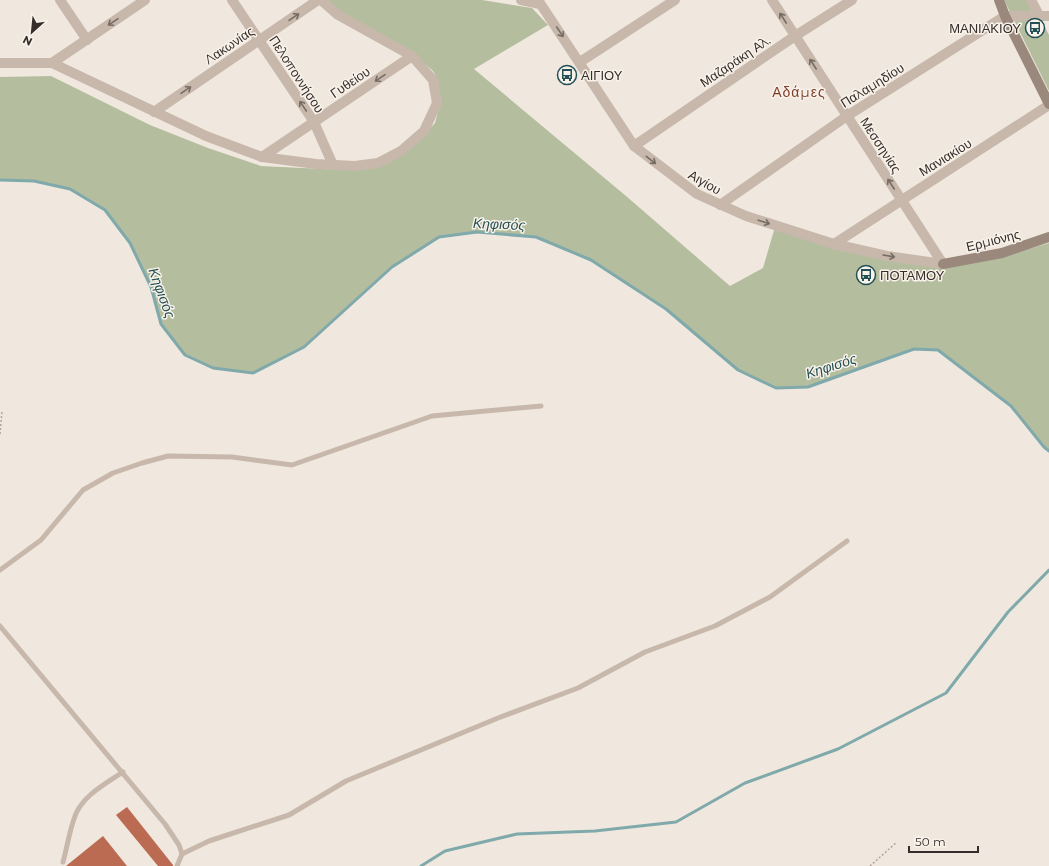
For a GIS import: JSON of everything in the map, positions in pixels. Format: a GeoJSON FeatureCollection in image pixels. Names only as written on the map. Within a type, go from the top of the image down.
{"type":"FeatureCollection","features":[{"type":"Feature","properties":{"kind":"street"},"geometry":{"type":"LineString","coordinates":[[60,0],[87,40]]}},
{"type":"Feature","properties":{"kind":"street"},"geometry":{"type":"LineString","coordinates":[[52,64],[145,0]]}},
{"type":"Feature","properties":{"kind":"street","name":"Πελοποννήσου"},"geometry":{"type":"LineString","coordinates":[[232,0],[314,122],[333,165]]}},
{"type":"Feature","properties":{"kind":"street"},"geometry":{"type":"LineString","coordinates":[[0,63],[52,64],[206,136],[262,157],[333,165],[355,166],[378,163],[401,151],[424,131],[434,111],[437,96],[433,80],[412,56],[338,15],[320,0]]}},
{"type":"Feature","properties":{"kind":"street","name":"Λακωνίας"},"geometry":{"type":"LineString","coordinates":[[154,112],[320,0]]}},
{"type":"Feature","properties":{"kind":"street"},"geometry":{"type":"LineString","coordinates":[[520,0],[539,2]]}},
{"type":"Feature","properties":{"kind":"street"},"geometry":{"type":"LineString","coordinates":[[580,62],[675,0]]}},
{"type":"Feature","properties":{"kind":"street","name":"Μεσσηνίας"},"geometry":{"type":"LineString","coordinates":[[772,0],[943,264]]}},
{"type":"Feature","properties":{"kind":"street","name":"Μαζαράκη Αλ."},"geometry":{"type":"LineString","coordinates":[[634,146],[795,36],[852,0]]}},
{"type":"Feature","properties":{"kind":"street"},"geometry":{"type":"LineString","coordinates":[[999,0],[1005,16],[1049,104]]}},
{"type":"Feature","properties":{"kind":"street"},"geometry":{"type":"LineString","coordinates":[[1030,0],[1044,15]]}},
{"type":"Feature","properties":{"kind":"street","name":"Αιγίου"},"geometry":{"type":"LineString","coordinates":[[539,2],[634,146],[697,194],[746,216],[834,244],[887,256],[943,264]]}},
{"type":"Feature","properties":{"kind":"street"},"geometry":{"type":"LineString","coordinates":[[1005,16],[1044,15]]}},
{"type":"Feature","properties":{"kind":"street","name":"Παλαμηδίου"},"geometry":{"type":"LineString","coordinates":[[720,205],[847,116],[1005,16]]}},
{"type":"Feature","properties":{"kind":"street","name":"Γυθείου"},"geometry":{"type":"LineString","coordinates":[[262,157],[412,56]]}},
{"type":"Feature","properties":{"kind":"street","name":"Μανιακίου"},"geometry":{"type":"LineString","coordinates":[[834,244],[1049,104]]}},
{"type":"Feature","properties":{"kind":"street","name":"Ερμιόνης"},"geometry":{"type":"LineString","coordinates":[[943,264],[1010,251],[1049,237]]}},
{"type":"Feature","properties":{"kind":"lane"},"geometry":{"type":"LineString","coordinates":[[0,570],[41,540],[83,490],[113,473],[142,463],[168,456],[232,457],[292,465],[432,416],[541,406]]}},
{"type":"Feature","properties":{"kind":"lane"},"geometry":{"type":"LineString","coordinates":[[182,854],[209,841],[289,816],[346,781],[498,718],[578,688],[645,652],[715,626],[770,597],[847,541]]}},
{"type":"Feature","properties":{"kind":"lane"},"geometry":{"type":"LineString","coordinates":[[0,626],[165,824],[179,845],[182,854],[177,866]]}},
{"type":"Feature","properties":{"kind":"lane"},"geometry":{"type":"LineString","coordinates":[[63,862],[74,818],[82,804],[97,789],[123,772]]}},
{"type":"Feature","properties":{"kind":"path"},"geometry":{"type":"LineString","coordinates":[[0,434],[2,410]]}},
{"type":"Feature","properties":{"kind":"path"},"geometry":{"type":"LineString","coordinates":[[870,866],[897,842]]}},
{"type":"Feature","properties":{"kind":"green space"},"geometry":{"type":"Polygon","coordinates":[[[326,0],[482,0],[532,8],[548,25],[474,69],[626,196],[730,286],[763,268],[775,227],[946,268],[1005,256],[1049,243],[1049,451],[1044,447],[1011,406],[938,350],[914,349],[808,387],[776,388],[738,370],[666,309],[591,260],[536,236],[477,232],[439,237],[392,267],[304,347],[253,373],[213,368],[185,355],[161,324],[151,287],[130,243],[105,210],[70,189],[34,181],[0,180],[0,77],[51,76],[150,125],[208,148],[261,166],[344,170],[378,166],[420,139],[435,123],[440,104],[438,80],[433,71],[414,54],[341,12],[326,0]]]}},
{"type":"Feature","properties":{"kind":"green space"},"geometry":{"type":"Polygon","coordinates":[[[1004,0],[1031,0],[1049,35],[1049,91],[1004,0]]]}},
{"type":"Feature","properties":{"kind":"building"},"geometry":{"type":"Polygon","coordinates":[[[127,807],[173,866],[158,866],[116,815],[127,807]]]}},
{"type":"Feature","properties":{"kind":"building"},"geometry":{"type":"Polygon","coordinates":[[[103,836],[127,866],[66,866],[103,836]]]}},
{"type":"Feature","properties":{"kind":"waterway","name":"Κηφισός"},"geometry":{"type":"LineString","coordinates":[[0,180],[34,181],[70,189],[105,210],[130,243],[151,287],[161,324],[185,355],[213,368],[253,373],[304,347],[392,267],[439,237],[477,232],[536,237],[591,260],[666,309],[738,370],[776,388],[808,387],[914,349],[938,350],[1011,406],[1044,447],[1049,451]]}},
{"type":"Feature","properties":{"kind":"waterway"},"geometry":{"type":"LineString","coordinates":[[421,866],[445,851],[517,834],[595,831],[676,822],[745,783],[838,749],[946,693],[1008,612],[1049,570]]}},
{"type":"Feature","properties":{"kind":"place","name":"ΜΑΝΙΑΚΙΟΥ"},"geometry":{"type":"Point","coordinates":[1035,28]}},
{"type":"Feature","properties":{"kind":"place","name":"ΑΙΓΙΟΥ"},"geometry":{"type":"Point","coordinates":[567,75]}},
{"type":"Feature","properties":{"kind":"place","name":"ΠΟΤΑΜΟΥ"},"geometry":{"type":"Point","coordinates":[866,275]}},
{"type":"Feature","properties":{"kind":"district","name":"Αδάμες"},"geometry":{"type":"Point","coordinates":[799,92]}}]}
